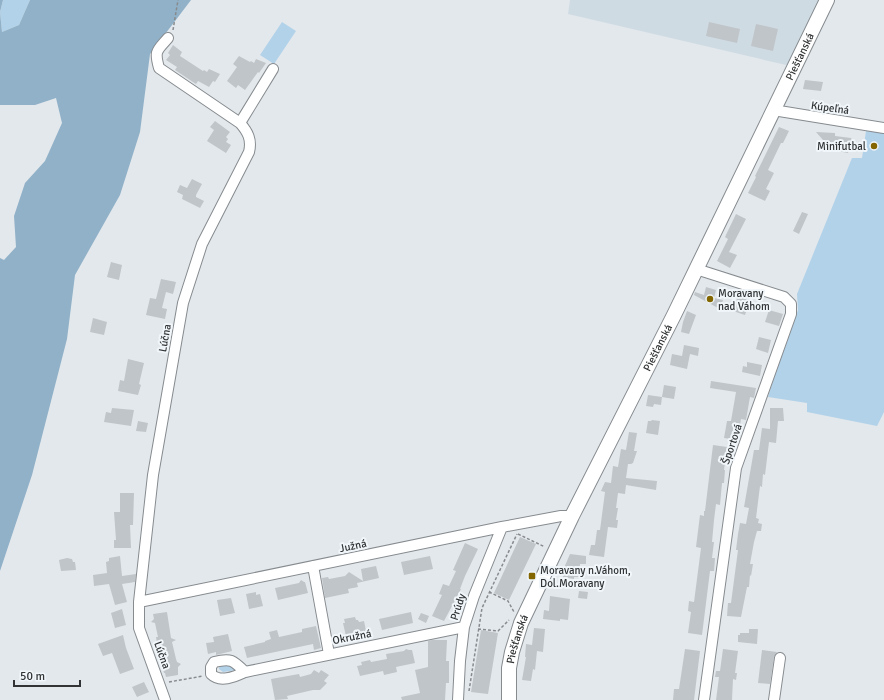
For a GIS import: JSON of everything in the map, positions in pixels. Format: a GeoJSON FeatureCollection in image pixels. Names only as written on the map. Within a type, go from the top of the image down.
{"type":"FeatureCollection","features":[{"type":"Feature","properties":{"kind":"main road","name":"Piešťanská"},"geometry":{"type":"LineString","coordinates":[[507,700],[512,652],[527,610],[827,0]]}},
{"type":"Feature","properties":{"kind":"street","name":"Lúčna"},"geometry":{"type":"LineString","coordinates":[[166,700],[139,628],[139,602],[153,475],[183,302],[202,244],[249,152],[250,146],[247,131],[240,123],[159,68],[156,58],[156,51],[168,38]]}},
{"type":"Feature","properties":{"kind":"street"},"geometry":{"type":"LineString","coordinates":[[240,123],[273,70]]}},
{"type":"Feature","properties":{"kind":"street","name":"Kúpeľná"},"geometry":{"type":"LineString","coordinates":[[773,110],[884,128]]}},
{"type":"Feature","properties":{"kind":"street","name":"Športová"},"geometry":{"type":"LineString","coordinates":[[696,269],[784,297],[791,304],[791,314],[736,468],[704,700]]}},
{"type":"Feature","properties":{"kind":"street","name":"Južná"},"geometry":{"type":"LineString","coordinates":[[139,602],[502,527],[561,516],[572,516]]}},
{"type":"Feature","properties":{"kind":"street","name":"Prúdy"},"geometry":{"type":"LineString","coordinates":[[458,700],[464,626],[474,596],[502,527]]}},
{"type":"Feature","properties":{"kind":"street"},"geometry":{"type":"LineString","coordinates":[[313,566],[329,654]]}},
{"type":"Feature","properties":{"kind":"street","name":"Okružná"},"geometry":{"type":"LineString","coordinates":[[210,674],[215,678],[220,679],[237,676],[245,672],[464,626]]}},
{"type":"Feature","properties":{"kind":"street"},"geometry":{"type":"LineString","coordinates":[[774,700],[780,658]]}},
{"type":"Feature","properties":{"kind":"street"},"geometry":{"type":"LineString","coordinates":[[210,674],[211,667],[214,662],[226,659],[233,661],[245,672]]}},
{"type":"Feature","properties":{"kind":"path"},"geometry":{"type":"LineString","coordinates":[[168,38],[174,29],[178,0]]}},
{"type":"Feature","properties":{"kind":"path"},"geometry":{"type":"LineString","coordinates":[[468,692],[482,608],[519,529]]}},
{"type":"Feature","properties":{"kind":"path"},"geometry":{"type":"LineString","coordinates":[[517,533],[548,549]]}},
{"type":"Feature","properties":{"kind":"path"},"geometry":{"type":"LineString","coordinates":[[489,592],[508,601],[514,614]]}},
{"type":"Feature","properties":{"kind":"path"},"geometry":{"type":"LineString","coordinates":[[478,629],[498,631],[512,618]]}},
{"type":"Feature","properties":{"kind":"path"},"geometry":{"type":"LineString","coordinates":[[160,684],[210,674]]}},
{"type":"Feature","properties":{"kind":"shaded area"},"geometry":{"type":"Polygon","coordinates":[[[0,0],[3,0],[0,12],[0,0]]]}},
{"type":"Feature","properties":{"kind":"shaded area"},"geometry":{"type":"Polygon","coordinates":[[[3,0],[30,0],[19,25],[2,32],[0,12],[3,0]]]}},
{"type":"Feature","properties":{"kind":"shaded area"},"geometry":{"type":"Polygon","coordinates":[[[30,0],[191,0],[150,54],[140,132],[120,195],[75,275],[67,339],[32,475],[0,571],[0,258],[4,260],[16,247],[14,216],[25,183],[45,161],[62,123],[56,98],[35,105],[0,105],[0,12],[2,32],[19,25],[30,0]]]}},
{"type":"Feature","properties":{"kind":"shaded area"},"geometry":{"type":"Polygon","coordinates":[[[570,0],[835,0],[804,60],[786,65],[568,14],[570,0]]]}},
{"type":"Feature","properties":{"kind":"shaded area"},"geometry":{"type":"Polygon","coordinates":[[[282,22],[296,31],[274,64],[260,55],[282,22]]]}},
{"type":"Feature","properties":{"kind":"shaded area"},"geometry":{"type":"Polygon","coordinates":[[[866,131],[884,133],[884,412],[877,426],[807,412],[807,403],[768,397],[798,310],[797,294],[852,158],[862,158],[866,131]]]}},
{"type":"Feature","properties":{"kind":"shaded area"},"geometry":{"type":"Polygon","coordinates":[[[220,664],[236,668],[236,670],[223,672],[219,669],[220,664]]]}},
{"type":"Feature","properties":{"kind":"building"},"geometry":{"type":"Polygon","coordinates":[[[709,22],[740,29],[737,43],[706,36],[709,22]]]}},
{"type":"Feature","properties":{"kind":"building"},"geometry":{"type":"Polygon","coordinates":[[[756,24],[778,29],[773,51],[751,46],[756,24]]]}},
{"type":"Feature","properties":{"kind":"building"},"geometry":{"type":"Polygon","coordinates":[[[173,45],[182,52],[180,56],[203,71],[204,70],[207,72],[209,69],[220,74],[215,82],[213,81],[209,87],[198,81],[196,84],[175,70],[177,67],[166,60],[170,55],[168,53],[173,45]]]}},
{"type":"Feature","properties":{"kind":"building"},"geometry":{"type":"Polygon","coordinates":[[[239,56],[250,62],[251,61],[254,63],[256,59],[266,63],[245,90],[238,85],[236,88],[227,81],[237,67],[233,64],[239,56]]]}},
{"type":"Feature","properties":{"kind":"building"},"geometry":{"type":"Polygon","coordinates":[[[805,80],[823,82],[821,91],[803,89],[805,80]]]}},
{"type":"Feature","properties":{"kind":"building"},"geometry":{"type":"Polygon","coordinates":[[[215,121],[230,132],[226,137],[228,139],[226,142],[231,145],[226,153],[207,141],[214,130],[210,127],[215,121]]]}},
{"type":"Feature","properties":{"kind":"building"},"geometry":{"type":"Polygon","coordinates":[[[779,127],[789,131],[783,143],[781,143],[768,170],[774,173],[766,189],[770,191],[765,201],[748,193],[779,127]]]}},
{"type":"Feature","properties":{"kind":"building"},"geometry":{"type":"Polygon","coordinates":[[[816,132],[835,133],[835,136],[851,138],[853,141],[849,146],[848,153],[821,148],[823,140],[816,132]]]}},
{"type":"Feature","properties":{"kind":"building"},"geometry":{"type":"Polygon","coordinates":[[[192,179],[202,184],[196,195],[196,197],[204,201],[200,208],[182,199],[183,195],[177,192],[180,185],[187,188],[192,179]]]}},
{"type":"Feature","properties":{"kind":"building"},"geometry":{"type":"Polygon","coordinates":[[[802,212],[808,214],[799,234],[793,231],[802,212]]]}},
{"type":"Feature","properties":{"kind":"building"},"geometry":{"type":"Polygon","coordinates":[[[736,214],[746,219],[729,252],[737,255],[730,268],[717,261],[728,239],[725,237],[736,214]]]}},
{"type":"Feature","properties":{"kind":"building"},"geometry":{"type":"Polygon","coordinates":[[[111,262],[122,265],[119,280],[107,277],[111,262]]]}},
{"type":"Feature","properties":{"kind":"building"},"geometry":{"type":"Polygon","coordinates":[[[161,279],[176,282],[173,294],[166,292],[162,308],[167,309],[165,319],[146,315],[150,298],[156,299],[161,279]]]}},
{"type":"Feature","properties":{"kind":"building","name":"Moravany nad Váhom"},"geometry":{"type":"Polygon","coordinates":[[[706,287],[716,290],[714,298],[723,300],[720,309],[694,295],[695,292],[704,295],[706,287]]]}},
{"type":"Feature","properties":{"kind":"building"},"geometry":{"type":"Polygon","coordinates":[[[738,296],[750,300],[745,315],[733,311],[738,296]]]}},
{"type":"Feature","properties":{"kind":"building"},"geometry":{"type":"Polygon","coordinates":[[[769,310],[783,314],[779,326],[765,322],[769,310]]]}},
{"type":"Feature","properties":{"kind":"building"},"geometry":{"type":"Polygon","coordinates":[[[687,311],[696,315],[689,334],[681,332],[687,311]]]}},
{"type":"Feature","properties":{"kind":"building"},"geometry":{"type":"Polygon","coordinates":[[[93,318],[107,322],[104,335],[90,332],[93,318]]]}},
{"type":"Feature","properties":{"kind":"building"},"geometry":{"type":"Polygon","coordinates":[[[759,337],[771,340],[768,353],[756,349],[759,337]]]}},
{"type":"Feature","properties":{"kind":"building"},"geometry":{"type":"Polygon","coordinates":[[[684,345],[699,348],[698,356],[690,354],[687,369],[670,365],[672,354],[682,356],[684,345]]]}},
{"type":"Feature","properties":{"kind":"building"},"geometry":{"type":"Polygon","coordinates":[[[128,359],[144,363],[138,395],[118,391],[120,380],[124,381],[128,359]]]}},
{"type":"Feature","properties":{"kind":"building"},"geometry":{"type":"Polygon","coordinates":[[[747,362],[762,365],[760,376],[742,372],[743,366],[747,367],[747,362]]]}},
{"type":"Feature","properties":{"kind":"building"},"geometry":{"type":"Polygon","coordinates":[[[711,381],[756,388],[754,398],[750,397],[746,420],[741,419],[738,440],[724,438],[727,421],[731,421],[736,392],[710,388],[711,381]]]}},
{"type":"Feature","properties":{"kind":"building"},"geometry":{"type":"Polygon","coordinates":[[[664,385],[676,387],[674,399],[662,397],[664,385]]]}},
{"type":"Feature","properties":{"kind":"building"},"geometry":{"type":"Polygon","coordinates":[[[648,395],[662,397],[661,405],[654,404],[653,407],[646,406],[648,395]]]}},
{"type":"Feature","properties":{"kind":"building"},"geometry":{"type":"Polygon","coordinates":[[[112,408],[134,410],[131,426],[104,422],[106,412],[111,413],[112,408]]]}},
{"type":"Feature","properties":{"kind":"building"},"geometry":{"type":"Polygon","coordinates":[[[770,408],[783,408],[784,421],[778,421],[776,443],[769,442],[765,475],[763,474],[762,487],[760,486],[756,518],[759,519],[758,523],[762,524],[761,531],[757,531],[754,542],[750,564],[753,564],[751,576],[750,575],[749,587],[747,587],[741,617],[727,616],[728,603],[731,603],[740,523],[746,524],[749,508],[744,507],[754,450],[759,450],[762,428],[770,429],[770,408]]]}},
{"type":"Feature","properties":{"kind":"building"},"geometry":{"type":"Polygon","coordinates":[[[138,421],[148,423],[146,432],[136,431],[138,421]]]}},
{"type":"Feature","properties":{"kind":"building"},"geometry":{"type":"Polygon","coordinates":[[[648,421],[660,421],[658,435],[646,433],[648,421]]]}},
{"type":"Feature","properties":{"kind":"building"},"geometry":{"type":"Polygon","coordinates":[[[629,432],[637,433],[634,451],[637,451],[633,463],[628,464],[626,478],[657,481],[656,490],[626,485],[625,494],[618,493],[616,508],[618,508],[616,520],[618,520],[617,528],[608,527],[604,557],[589,555],[591,545],[595,545],[597,530],[600,530],[605,492],[601,491],[605,482],[611,483],[613,466],[618,467],[621,449],[626,450],[629,432]]]}},
{"type":"Feature","properties":{"kind":"building"},"geometry":{"type":"Polygon","coordinates":[[[713,445],[727,447],[724,483],[722,483],[720,505],[716,504],[714,520],[712,558],[715,558],[714,571],[710,571],[702,635],[688,633],[691,612],[688,611],[689,601],[694,602],[701,548],[696,547],[700,515],[704,516],[705,511],[713,445]]]}},
{"type":"Feature","properties":{"kind":"building"},"geometry":{"type":"Polygon","coordinates":[[[120,493],[134,493],[133,525],[130,525],[131,548],[114,548],[114,540],[116,540],[114,512],[120,512],[120,493]]]}},
{"type":"Feature","properties":{"kind":"building"},"geometry":{"type":"Polygon","coordinates":[[[520,537],[536,544],[509,600],[494,593],[520,537]]]}},
{"type":"Feature","properties":{"kind":"building"},"geometry":{"type":"Polygon","coordinates":[[[465,543],[478,549],[465,576],[461,589],[444,621],[432,616],[442,595],[439,594],[443,584],[449,586],[456,571],[453,570],[465,543]]]}},
{"type":"Feature","properties":{"kind":"building"},"geometry":{"type":"Polygon","coordinates":[[[570,554],[586,556],[586,564],[580,564],[579,577],[574,577],[574,579],[563,577],[564,568],[570,554]]]}},
{"type":"Feature","properties":{"kind":"building"},"geometry":{"type":"Polygon","coordinates":[[[120,556],[122,576],[136,574],[135,582],[122,584],[127,602],[115,605],[109,584],[94,586],[93,575],[107,573],[106,562],[109,561],[109,558],[120,556]]]}},
{"type":"Feature","properties":{"kind":"building"},"geometry":{"type":"Polygon","coordinates":[[[430,556],[433,569],[404,575],[401,562],[430,556]]]}},
{"type":"Feature","properties":{"kind":"building"},"geometry":{"type":"Polygon","coordinates":[[[67,558],[72,559],[73,562],[75,562],[76,570],[61,571],[59,560],[67,558]]]}},
{"type":"Feature","properties":{"kind":"building"},"geometry":{"type":"Polygon","coordinates":[[[376,566],[379,578],[357,583],[358,587],[348,589],[349,593],[325,598],[322,578],[328,577],[329,579],[345,576],[349,572],[363,581],[361,569],[376,566]]]}},
{"type":"Feature","properties":{"kind":"building"},"geometry":{"type":"Polygon","coordinates":[[[301,580],[305,582],[308,593],[278,600],[275,588],[299,583],[301,580]]]}},
{"type":"Feature","properties":{"kind":"building"},"geometry":{"type":"Polygon","coordinates":[[[579,591],[588,592],[587,599],[578,598],[579,591]]]}},
{"type":"Feature","properties":{"kind":"building"},"geometry":{"type":"Polygon","coordinates":[[[256,592],[256,595],[260,594],[263,606],[249,609],[246,594],[256,592]]]}},
{"type":"Feature","properties":{"kind":"building"},"geometry":{"type":"Polygon","coordinates":[[[550,596],[570,599],[568,620],[560,619],[560,621],[543,619],[544,610],[549,611],[550,596]]]}},
{"type":"Feature","properties":{"kind":"building"},"geometry":{"type":"Polygon","coordinates":[[[231,598],[235,613],[220,616],[217,600],[231,598]]]}},
{"type":"Feature","properties":{"kind":"building"},"geometry":{"type":"Polygon","coordinates":[[[122,609],[126,625],[115,628],[111,613],[122,609]]]}},
{"type":"Feature","properties":{"kind":"building"},"geometry":{"type":"Polygon","coordinates":[[[167,612],[171,638],[176,640],[172,642],[176,659],[177,662],[181,664],[178,667],[178,675],[166,677],[158,649],[156,637],[158,637],[155,623],[151,622],[154,619],[153,614],[167,612]]]}},
{"type":"Feature","properties":{"kind":"building"},"geometry":{"type":"Polygon","coordinates":[[[411,612],[413,623],[382,630],[379,619],[411,612]]]}},
{"type":"Feature","properties":{"kind":"building"},"geometry":{"type":"Polygon","coordinates":[[[421,613],[429,616],[426,623],[418,619],[421,613]]]}},
{"type":"Feature","properties":{"kind":"building"},"geometry":{"type":"Polygon","coordinates":[[[355,617],[359,622],[364,621],[366,631],[351,635],[347,641],[343,623],[345,623],[344,619],[355,617]]]}},
{"type":"Feature","properties":{"kind":"building"},"geometry":{"type":"Polygon","coordinates":[[[316,626],[321,648],[314,650],[313,644],[247,658],[244,647],[271,639],[269,632],[277,630],[279,637],[302,632],[302,629],[316,626]]]}},
{"type":"Feature","properties":{"kind":"building"},"geometry":{"type":"Polygon","coordinates":[[[534,628],[545,629],[543,652],[537,651],[535,670],[533,669],[531,681],[522,680],[526,657],[526,644],[532,645],[534,628]]]}},
{"type":"Feature","properties":{"kind":"building"},"geometry":{"type":"Polygon","coordinates":[[[749,629],[758,629],[757,644],[738,642],[738,635],[740,635],[740,633],[749,633],[749,629]]]}},
{"type":"Feature","properties":{"kind":"building"},"geometry":{"type":"Polygon","coordinates":[[[481,630],[498,633],[488,694],[471,692],[481,630]]]}},
{"type":"Feature","properties":{"kind":"building"},"geometry":{"type":"Polygon","coordinates":[[[228,634],[232,651],[216,655],[216,652],[208,654],[206,643],[214,642],[213,637],[228,634]]]}},
{"type":"Feature","properties":{"kind":"building"},"geometry":{"type":"Polygon","coordinates":[[[123,635],[134,669],[120,674],[112,653],[103,656],[98,644],[123,635]]]}},
{"type":"Feature","properties":{"kind":"building"},"geometry":{"type":"Polygon","coordinates":[[[447,640],[446,661],[449,661],[449,683],[446,683],[445,700],[402,700],[401,697],[420,693],[415,670],[428,667],[428,641],[447,640]]]}},
{"type":"Feature","properties":{"kind":"building"},"geometry":{"type":"Polygon","coordinates":[[[406,649],[412,650],[415,663],[396,667],[397,672],[384,675],[383,671],[360,676],[357,666],[362,665],[361,662],[387,659],[386,654],[404,651],[406,649]]]}},
{"type":"Feature","properties":{"kind":"building"},"geometry":{"type":"Polygon","coordinates":[[[685,649],[700,651],[694,700],[673,700],[674,689],[679,689],[685,649]]]}},
{"type":"Feature","properties":{"kind":"building"},"geometry":{"type":"Polygon","coordinates":[[[723,649],[738,651],[735,673],[737,673],[736,680],[733,679],[732,700],[716,700],[719,677],[715,677],[716,671],[720,671],[723,649]]]}},
{"type":"Feature","properties":{"kind":"building"},"geometry":{"type":"Polygon","coordinates":[[[762,650],[777,652],[774,657],[770,684],[758,683],[762,650]]]}},
{"type":"Feature","properties":{"kind":"building"},"geometry":{"type":"Polygon","coordinates":[[[314,670],[319,673],[321,670],[329,675],[324,681],[327,683],[320,690],[313,690],[287,696],[288,699],[275,700],[271,679],[299,674],[300,677],[311,674],[314,670]]]}},
{"type":"Feature","properties":{"kind":"building"},"geometry":{"type":"Polygon","coordinates":[[[144,682],[149,692],[137,697],[132,687],[144,682]]]}},
{"type":"Feature","properties":{"kind":"place","name":"Minifutbal"},"geometry":{"type":"Point","coordinates":[874,146]}},
{"type":"Feature","properties":{"kind":"place","name":"Moravany nad Váhom"},"geometry":{"type":"Point","coordinates":[710,299]}},
{"type":"Feature","properties":{"kind":"place","name":"Moravany n.Váhom, Dol.Moravany"},"geometry":{"type":"Point","coordinates":[532,576]}}]}
